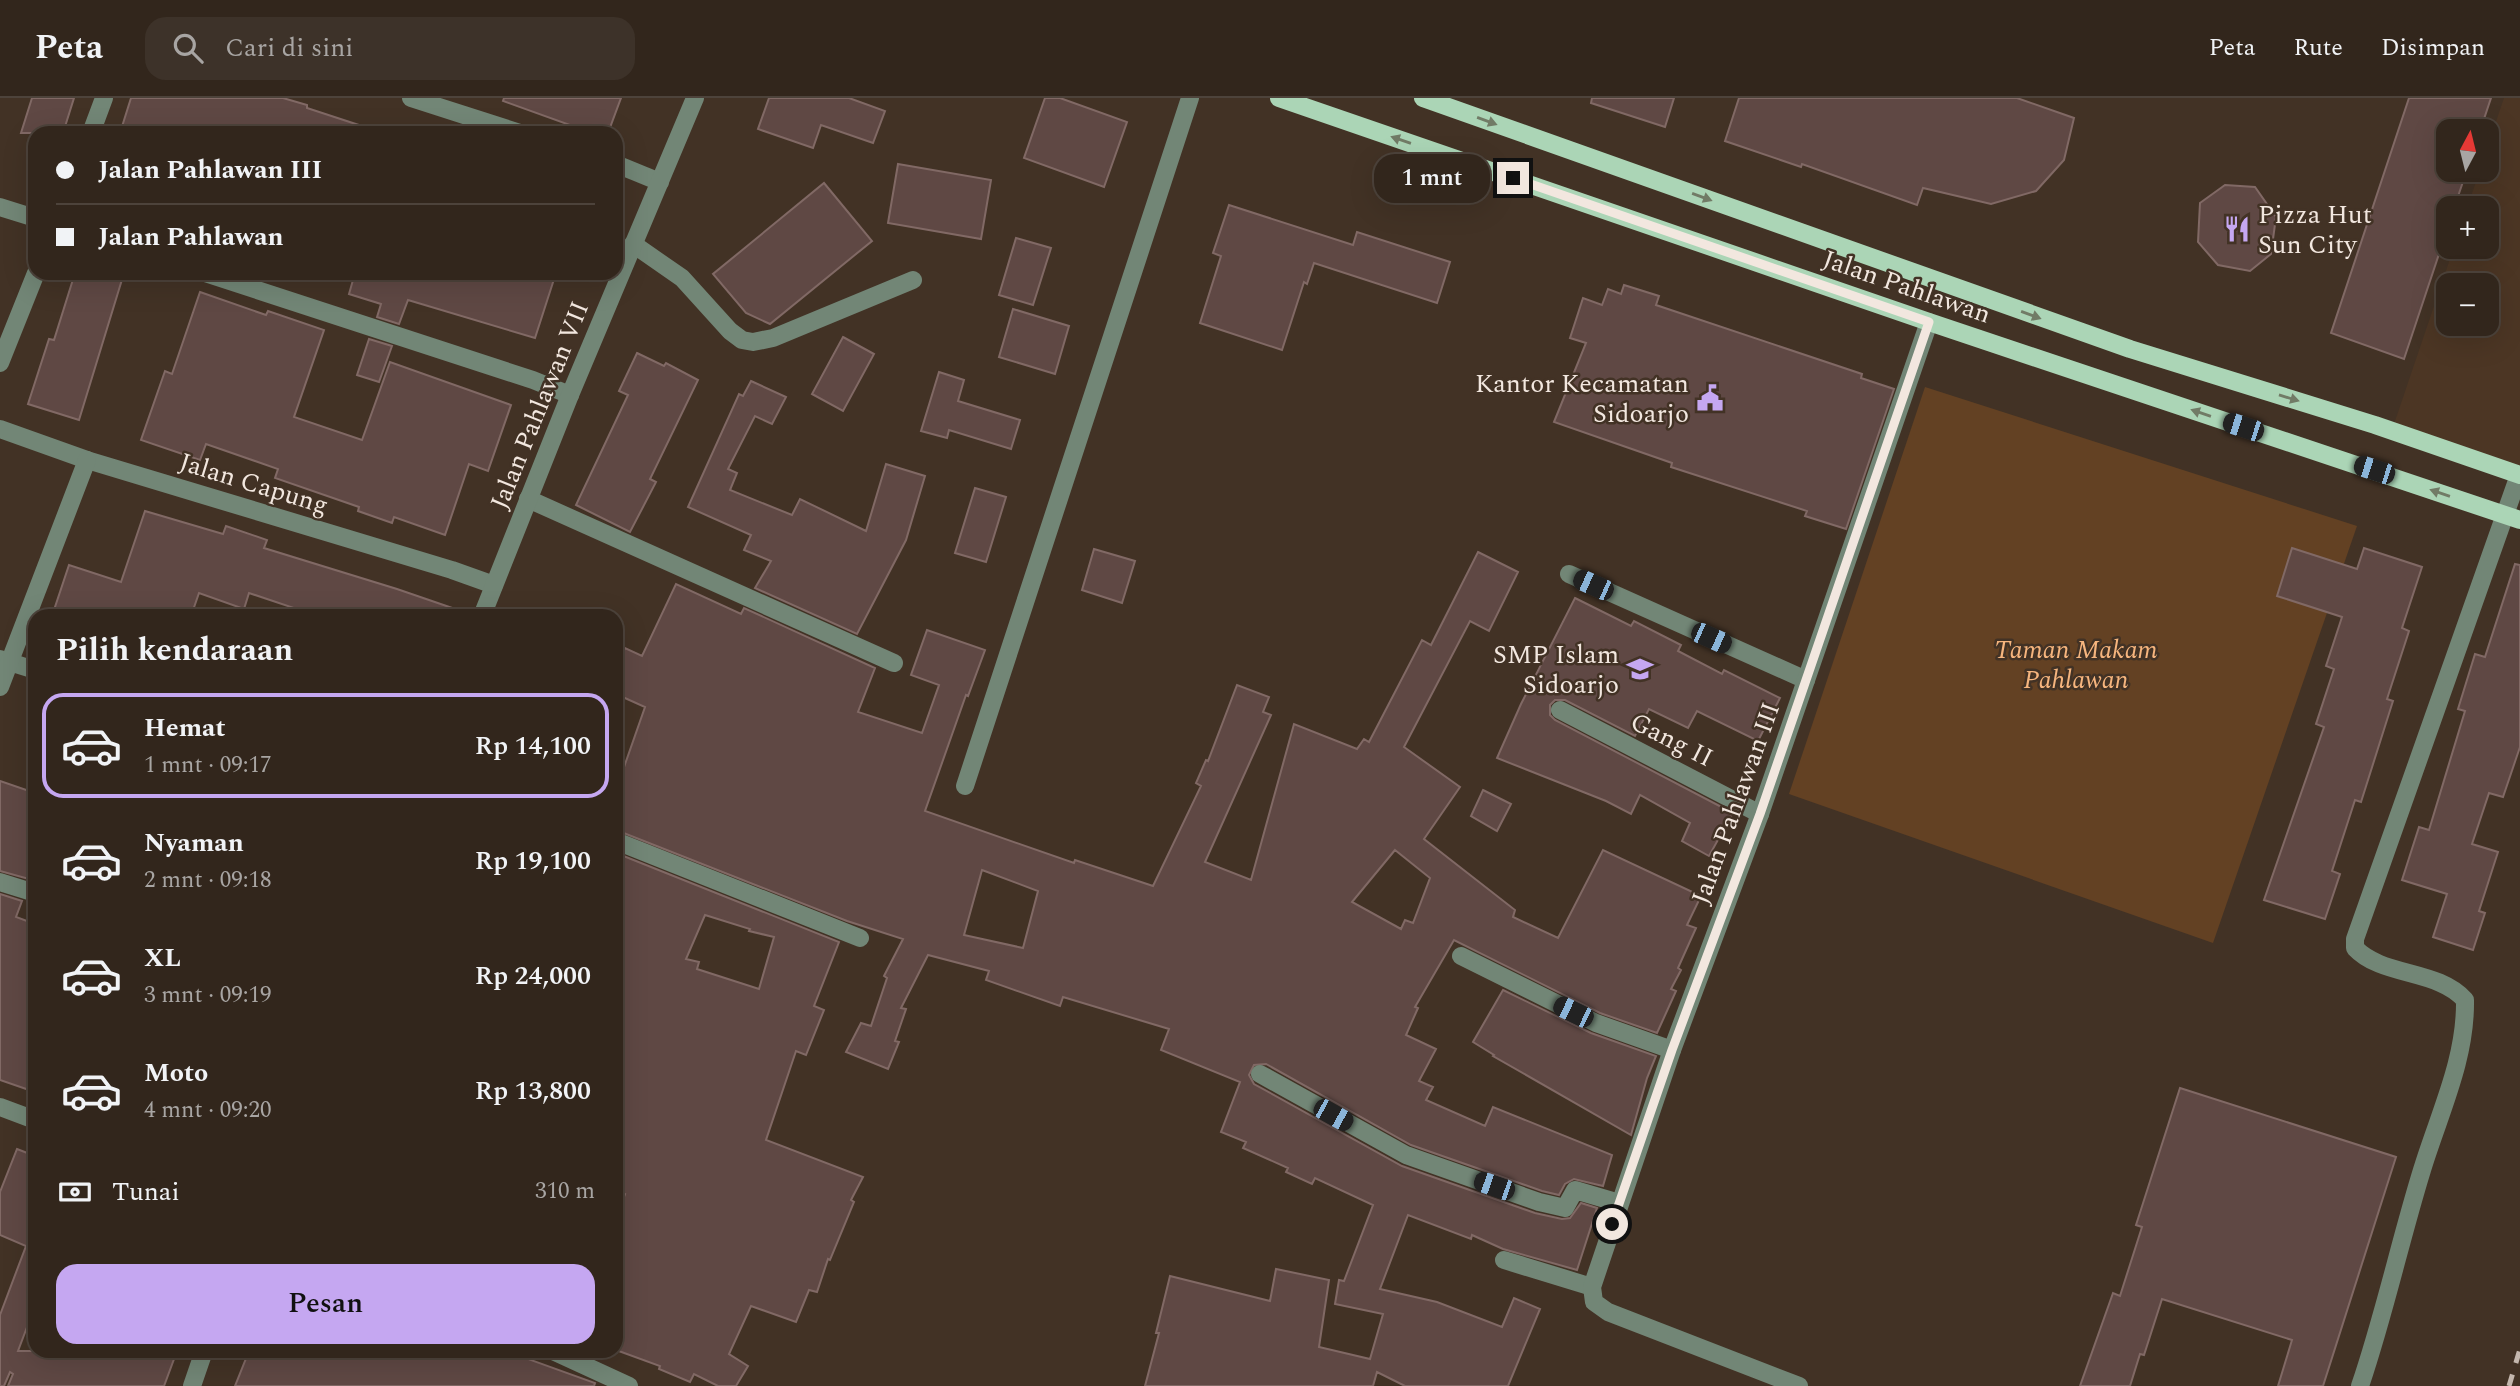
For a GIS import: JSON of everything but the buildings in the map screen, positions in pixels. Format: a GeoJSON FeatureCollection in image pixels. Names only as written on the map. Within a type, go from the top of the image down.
{"type":"FeatureCollection","features":[{"type":"Feature","properties":{"kind":"main road","name":"Jalan Pahlawan"},"geometry":{"type":"LineString","coordinates":[[1279,98],[1929,322],[2512,517]]}},
{"type":"Feature","properties":{"kind":"main road","name":"Jalan Pahlawan"},"geometry":{"type":"LineString","coordinates":[[1423,98],[2130,349],[2375,425],[2520,475]]}},
{"type":"Feature","properties":{"kind":"street"},"geometry":{"type":"LineString","coordinates":[[93,126],[104,98]]}},
{"type":"Feature","properties":{"kind":"street"},"geometry":{"type":"LineString","coordinates":[[411,98],[498,126]]}},
{"type":"Feature","properties":{"kind":"street","name":"Jalan Pahlawan VII"},"geometry":{"type":"LineString","coordinates":[[623,268],[695,98]]}},
{"type":"Feature","properties":{"kind":"street"},"geometry":{"type":"LineString","coordinates":[[965,786],[1191,98]]}},
{"type":"Feature","properties":{"kind":"street"},"geometry":{"type":"LineString","coordinates":[[623,167],[660,183]]}},
{"type":"Feature","properties":{"kind":"street"},"geometry":{"type":"LineString","coordinates":[[0,206],[28,216]]}},
{"type":"Feature","properties":{"kind":"street"},"geometry":{"type":"LineString","coordinates":[[633,244],[682,278],[730,331],[743,340],[753,342],[773,338],[913,280]]}},
{"type":"Feature","properties":{"kind":"street"},"geometry":{"type":"LineString","coordinates":[[0,363],[33,280]]}},
{"type":"Feature","properties":{"kind":"street"},"geometry":{"type":"LineString","coordinates":[[226,280],[520,376],[570,395]]}},
{"type":"Feature","properties":{"kind":"street","name":"Jalan Pahlawan VII"},"geometry":{"type":"LineString","coordinates":[[485,609],[618,280]]}},
{"type":"Feature","properties":{"kind":"street","name":"Jalan Pahlawan III"},"geometry":{"type":"LineString","coordinates":[[1593,1294],[1619,1203],[1672,1050],[1760,814],[1929,322]]}},
{"type":"Feature","properties":{"kind":"street","name":"Jalan Capung"},"geometry":{"type":"LineString","coordinates":[[0,429],[87,460],[494,585]]}},
{"type":"Feature","properties":{"kind":"street"},"geometry":{"type":"LineString","coordinates":[[0,687],[5,660],[87,460]]}},
{"type":"Feature","properties":{"kind":"street"},"geometry":{"type":"LineString","coordinates":[[2360,1386],[2422,1167],[2451,1088],[2466,1015],[2466,1000],[2458,992],[2439,982],[2360,954],[2355,948],[2355,939],[2512,517],[2520,475]]}},
{"type":"Feature","properties":{"kind":"street"},"geometry":{"type":"LineString","coordinates":[[528,499],[894,663]]}},
{"type":"Feature","properties":{"kind":"street"},"geometry":{"type":"LineString","coordinates":[[1569,574],[1806,681]]}},
{"type":"Feature","properties":{"kind":"street"},"geometry":{"type":"LineString","coordinates":[[5,660],[28,668]]}},
{"type":"Feature","properties":{"kind":"street","name":"Gang II"},"geometry":{"type":"LineString","coordinates":[[1560,710],[1760,814]]}},
{"type":"Feature","properties":{"kind":"street"},"geometry":{"type":"LineString","coordinates":[[623,844],[860,938]]}},
{"type":"Feature","properties":{"kind":"street"},"geometry":{"type":"LineString","coordinates":[[0,882],[28,891]]}},
{"type":"Feature","properties":{"kind":"street"},"geometry":{"type":"LineString","coordinates":[[1461,956],[1596,1023],[1672,1050]]}},
{"type":"Feature","properties":{"kind":"street"},"geometry":{"type":"LineString","coordinates":[[1260,1074],[1406,1155],[1539,1202],[1565,1208],[1575,1191],[1619,1203]]}},
{"type":"Feature","properties":{"kind":"street"},"geometry":{"type":"LineString","coordinates":[[0,1107],[28,1117]]}},
{"type":"Feature","properties":{"kind":"street"},"geometry":{"type":"LineString","coordinates":[[1504,1260],[1593,1294],[1608,1312],[1799,1386]]}},
{"type":"Feature","properties":{"kind":"street"},"geometry":{"type":"LineString","coordinates":[[192,1386],[202,1358]]}},
{"type":"Feature","properties":{"kind":"street"},"geometry":{"type":"LineString","coordinates":[[568,1358],[629,1386]]}},
{"type":"Feature","properties":{"kind":"shaded area"},"geometry":{"type":"Polygon","coordinates":[[[2504,98],[2520,98],[2520,470],[2393,427],[2436,300],[2436,336],[2499,336],[2499,273],[2445,273],[2450,259],[2499,259],[2499,196],[2471,196],[2476,182],[2499,182],[2499,119],[2497,119],[2504,98]]]}},
{"type":"Feature","properties":{"kind":"green space","name":"Taman Makam Pahlawan"},"geometry":{"type":"Polygon","coordinates":[[[1925,387],[2357,526],[2213,943],[1789,794],[1925,387]]]}},
{"type":"Feature","properties":{"kind":"railway"},"geometry":{"type":"LineString","coordinates":[[2509,1386],[2520,1349]]}},
{"type":"Feature","properties":{"kind":"place","name":"Pizza Hut Sun City"},"geometry":{"type":"Point","coordinates":[2237,229]}},
{"type":"Feature","properties":{"kind":"place","name":"Kantor Kecamatan Sidoarjo"},"geometry":{"type":"Point","coordinates":[1710,398]}},
{"type":"Feature","properties":{"kind":"place","name":"SMP Islam Sidoarjo"},"geometry":{"type":"Point","coordinates":[1640,669]}},
{"type":"Feature","properties":{"kind":"route"},"geometry":{"type":"LineString","coordinates":[[1513,178],[1929,322],[1760,814],[1672,1050],[1612,1224]]}}]}
